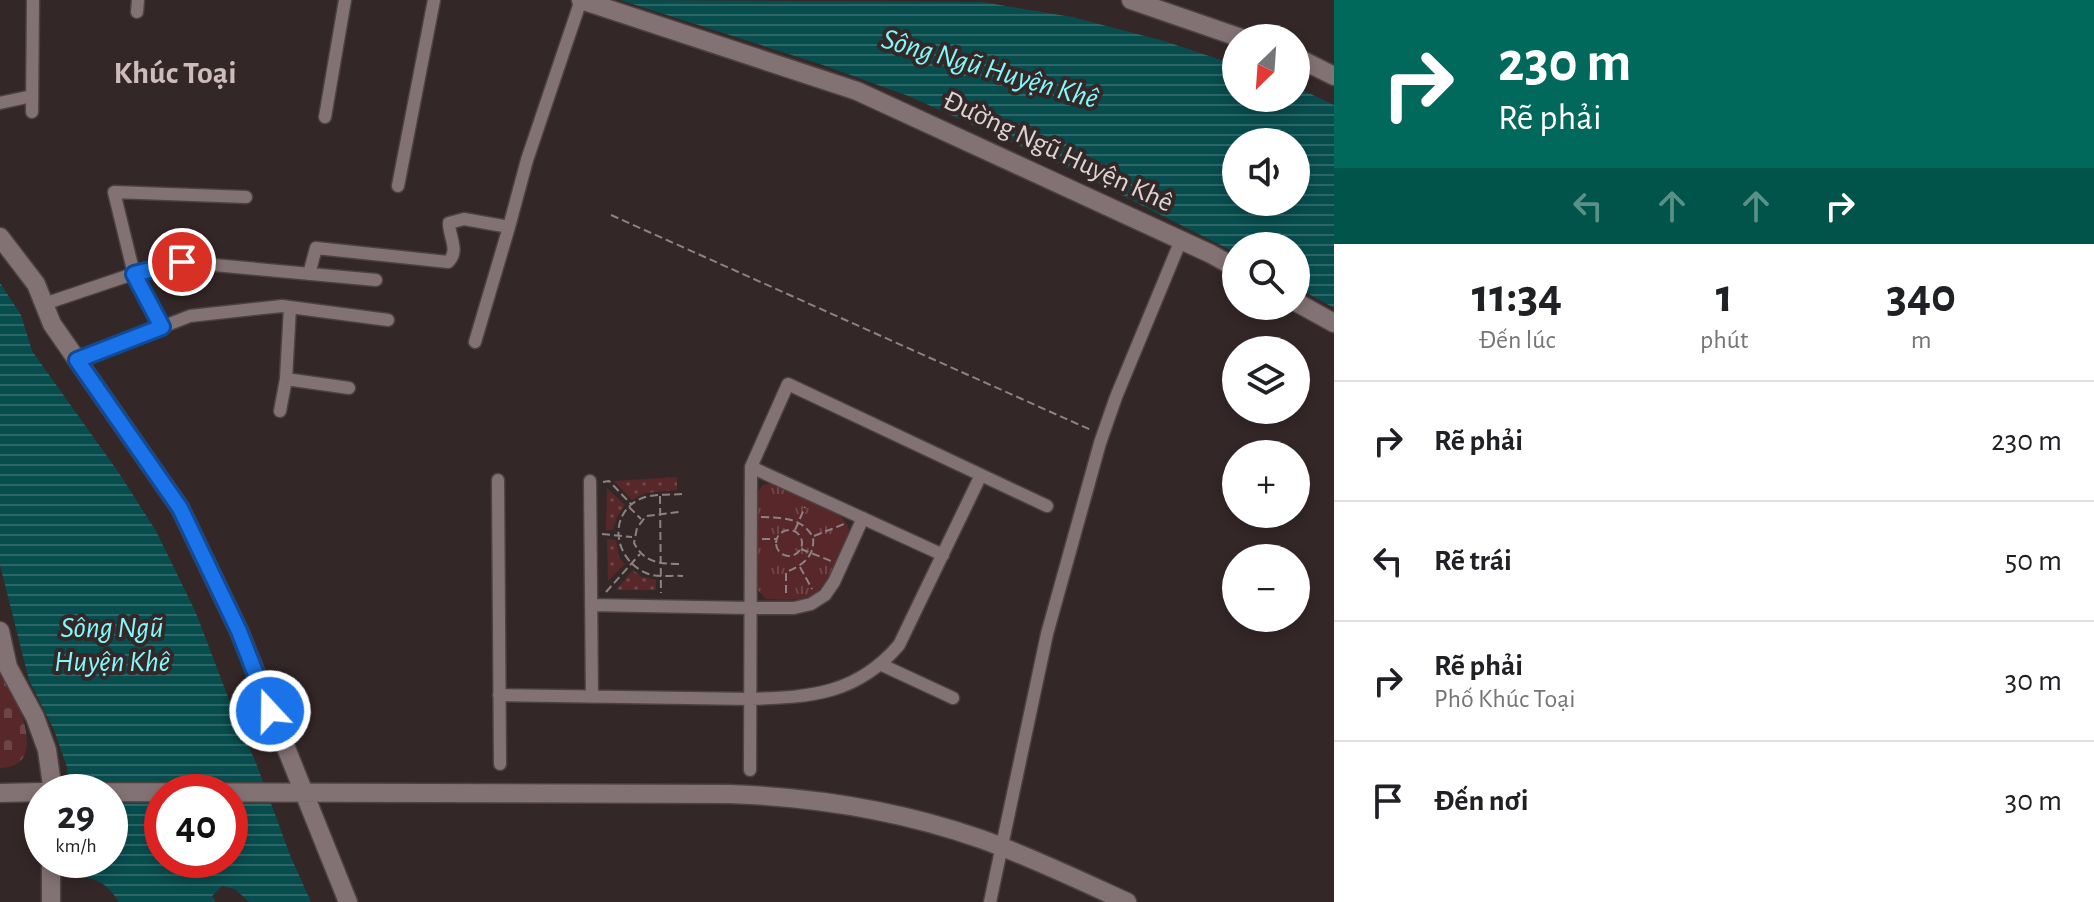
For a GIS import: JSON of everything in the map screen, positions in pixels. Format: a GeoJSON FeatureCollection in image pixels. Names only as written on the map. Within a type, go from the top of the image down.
{"type":"FeatureCollection","features":[{"type":"Feature","properties":{"kind":"street"},"geometry":{"type":"LineString","coordinates":[[32,112],[33,0]]}},
{"type":"Feature","properties":{"kind":"street"},"geometry":{"type":"LineString","coordinates":[[325,117],[345,0]]}},
{"type":"Feature","properties":{"kind":"street"},"geometry":{"type":"LineString","coordinates":[[398,186],[434,0]]}},
{"type":"Feature","properties":{"kind":"street"},"geometry":{"type":"LineString","coordinates":[[475,342],[527,160],[581,0]]}},
{"type":"Feature","properties":{"kind":"street","name":"Đường Ngũ Huyện Khê"},"geometry":{"type":"LineString","coordinates":[[581,0],[857,91],[1222,261]]}},
{"type":"Feature","properties":{"kind":"street"},"geometry":{"type":"LineString","coordinates":[[1131,0],[1222,31]]}},
{"type":"Feature","properties":{"kind":"street"},"geometry":{"type":"LineString","coordinates":[[1310,64],[1334,76]]}},
{"type":"Feature","properties":{"kind":"street"},"geometry":{"type":"LineString","coordinates":[[0,103],[32,96]]}},
{"type":"Feature","properties":{"kind":"street"},"geometry":{"type":"LineString","coordinates":[[162,327],[134,274],[114,192],[246,197]]}},
{"type":"Feature","properties":{"kind":"street"},"geometry":{"type":"LineString","coordinates":[[309,274],[316,248],[448,262],[455,251],[449,223],[464,219],[509,227]]}},
{"type":"Feature","properties":{"kind":"street"},"geometry":{"type":"LineString","coordinates":[[0,237],[36,284],[52,324],[180,508],[239,631],[348,902]]}},
{"type":"Feature","properties":{"kind":"street"},"geometry":{"type":"LineString","coordinates":[[990,902],[1047,634],[1103,435],[1181,240]]}},
{"type":"Feature","properties":{"kind":"street"},"geometry":{"type":"LineString","coordinates":[[44,304],[134,274],[182,262],[376,280]]}},
{"type":"Feature","properties":{"kind":"street"},"geometry":{"type":"LineString","coordinates":[[77,360],[190,316],[290,307],[388,320]]}},
{"type":"Feature","properties":{"kind":"street"},"geometry":{"type":"LineString","coordinates":[[280,411],[286,379],[290,307]]}},
{"type":"Feature","properties":{"kind":"street"},"geometry":{"type":"LineString","coordinates":[[1310,310],[1334,323]]}},
{"type":"Feature","properties":{"kind":"street"},"geometry":{"type":"LineString","coordinates":[[286,379],[349,388]]}},
{"type":"Feature","properties":{"kind":"street"},"geometry":{"type":"LineString","coordinates":[[750,770],[751,467],[788,384],[1047,506]]}},
{"type":"Feature","properties":{"kind":"street"},"geometry":{"type":"LineString","coordinates":[[751,467],[943,555]]}},
{"type":"Feature","properties":{"kind":"street"},"geometry":{"type":"LineString","coordinates":[[499,695],[751,699],[786,698],[839,690],[882,665],[905,634],[981,475]]}},
{"type":"Feature","properties":{"kind":"street"},"geometry":{"type":"LineString","coordinates":[[498,480],[500,764]]}},
{"type":"Feature","properties":{"kind":"street"},"geometry":{"type":"LineString","coordinates":[[592,697],[595,482]]}},
{"type":"Feature","properties":{"kind":"street"},"geometry":{"type":"LineString","coordinates":[[591,605],[794,608],[811,604],[825,595],[834,582],[863,518]]}},
{"type":"Feature","properties":{"kind":"street"},"geometry":{"type":"LineString","coordinates":[[0,631],[8,667],[35,717],[54,774]]}},
{"type":"Feature","properties":{"kind":"street"},"geometry":{"type":"LineString","coordinates":[[882,665],[953,698]]}},
{"type":"Feature","properties":{"kind":"street"},"geometry":{"type":"LineString","coordinates":[[0,793],[24,792]]}},
{"type":"Feature","properties":{"kind":"street"},"geometry":{"type":"LineString","coordinates":[[128,792],[756,795],[865,809],[932,824],[1002,848],[1127,902]]}},
{"type":"Feature","properties":{"kind":"street"},"geometry":{"type":"LineString","coordinates":[[51,878],[51,902]]}},
{"type":"Feature","properties":{"kind":"path"},"geometry":{"type":"LineString","coordinates":[[611,215],[1103,435]]}},
{"type":"Feature","properties":{"kind":"path"},"geometry":{"type":"LineString","coordinates":[[595,482],[609,481],[642,520]]}},
{"type":"Feature","properties":{"kind":"path"},"geometry":{"type":"LineString","coordinates":[[682,494],[646,497],[630,506],[622,517],[618,535],[622,553],[632,564],[645,572],[683,576]]}},
{"type":"Feature","properties":{"kind":"path"},"geometry":{"type":"LineString","coordinates":[[660,495],[661,595]]}},
{"type":"Feature","properties":{"kind":"path"},"geometry":{"type":"LineString","coordinates":[[794,531],[807,502]]}},
{"type":"Feature","properties":{"kind":"path"},"geometry":{"type":"LineString","coordinates":[[679,512],[646,516],[634,538],[641,554],[661,564],[679,564]]}},
{"type":"Feature","properties":{"kind":"path"},"geometry":{"type":"LineString","coordinates":[[761,517],[798,522],[813,537]]}},
{"type":"Feature","properties":{"kind":"path"},"geometry":{"type":"LineString","coordinates":[[813,537],[844,524]]}},
{"type":"Feature","properties":{"kind":"path"},"geometry":{"type":"LineString","coordinates":[[794,531],[801,537],[801,549],[795,555],[786,555],[778,550],[777,539],[783,532],[794,531]]}},
{"type":"Feature","properties":{"kind":"path"},"geometry":{"type":"LineString","coordinates":[[601,534],[634,538]]}},
{"type":"Feature","properties":{"kind":"path"},"geometry":{"type":"LineString","coordinates":[[786,594],[786,572],[800,566],[811,553],[813,537]]}},
{"type":"Feature","properties":{"kind":"path"},"geometry":{"type":"LineString","coordinates":[[761,539],[777,539]]}},
{"type":"Feature","properties":{"kind":"path"},"geometry":{"type":"LineString","coordinates":[[801,549],[832,561]]}},
{"type":"Feature","properties":{"kind":"path"},"geometry":{"type":"LineString","coordinates":[[606,592],[641,554]]}},
{"type":"Feature","properties":{"kind":"path"},"geometry":{"type":"LineString","coordinates":[[800,566],[812,589]]}},
{"type":"Feature","properties":{"kind":"green space"},"geometry":{"type":"Polygon","coordinates":[[[677,477],[677,490],[645,493],[632,500],[614,481],[677,477]]]}},
{"type":"Feature","properties":{"kind":"green space"},"geometry":{"type":"Polygon","coordinates":[[[775,483],[829,508],[846,522],[849,530],[829,577],[817,592],[805,598],[766,599],[756,588],[757,493],[763,485],[775,483]]]}},
{"type":"Feature","properties":{"kind":"green space"},"geometry":{"type":"Polygon","coordinates":[[[607,488],[625,505],[613,530],[606,530],[607,488]]]}},
{"type":"Feature","properties":{"kind":"green space"},"geometry":{"type":"Polygon","coordinates":[[[607,539],[616,540],[619,557],[625,564],[608,581],[607,539]]]}},
{"type":"Feature","properties":{"kind":"green space"},"geometry":{"type":"Polygon","coordinates":[[[633,570],[642,577],[656,580],[656,590],[616,590],[633,570]]]}},
{"type":"Feature","properties":{"kind":"green space"},"geometry":{"type":"Polygon","coordinates":[[[0,656],[24,722],[27,739],[25,754],[17,764],[0,768],[0,656]]]}},
{"type":"Feature","properties":{"kind":"water","name":"Sông Ngũ Huyện Khê"},"geometry":{"type":"Polygon","coordinates":[[[620,0],[982,2],[1072,17],[1164,41],[1222,60],[1222,112],[1310,112],[1310,94],[1334,105],[1334,308],[1310,295],[1310,232],[1222,232],[1222,246],[1076,172],[911,97],[823,65],[620,0]]]}},
{"type":"Feature","properties":{"kind":"water","name":"Sông Ngũ Huyện Khê"},"geometry":{"type":"Polygon","coordinates":[[[0,283],[21,315],[32,351],[119,473],[156,531],[196,613],[311,902],[249,902],[235,889],[222,886],[212,896],[216,902],[119,902],[109,889],[88,878],[128,878],[128,774],[68,774],[54,730],[29,680],[0,565],[0,283]]]}},
{"type":"Feature","properties":{"kind":"district","name":"Khúc Toại"},"geometry":{"type":"Point","coordinates":[175,73]}},
{"type":"Feature","properties":{"kind":"route"},"geometry":{"type":"LineString","coordinates":[[182,262],[134,274],[162,327],[77,360],[180,508],[239,631],[270,711]]}}]}
